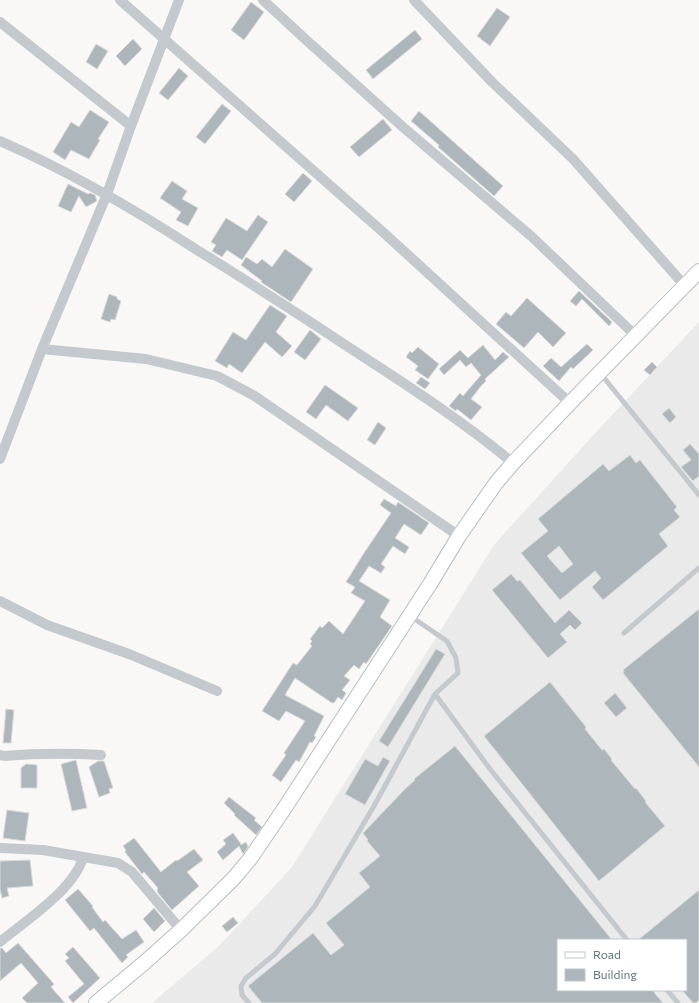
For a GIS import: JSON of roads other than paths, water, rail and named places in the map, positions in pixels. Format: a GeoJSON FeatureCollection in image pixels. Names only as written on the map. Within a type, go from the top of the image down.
{"type":"FeatureCollection","features":[{"type":"Feature","properties":{"kind":"street"},"geometry":{"type":"LineString","coordinates":[[120,0],[378,228],[570,403]]}},
{"type":"Feature","properties":{"kind":"street"},"geometry":{"type":"LineString","coordinates":[[0,459],[42,349],[107,194],[179,0]]}},
{"type":"Feature","properties":{"kind":"street"},"geometry":{"type":"LineString","coordinates":[[263,0],[398,123],[531,236],[635,335]]}},
{"type":"Feature","properties":{"kind":"street"},"geometry":{"type":"LineString","coordinates":[[414,0],[492,82],[573,158],[685,286]]}},
{"type":"Feature","properties":{"kind":"street"},"geometry":{"type":"LineString","coordinates":[[0,22],[131,126]]}},
{"type":"Feature","properties":{"kind":"street"},"geometry":{"type":"LineString","coordinates":[[0,141],[48,162],[137,211],[274,298],[411,389],[490,444],[513,463]]}},
{"type":"Feature","properties":{"kind":"street"},"geometry":{"type":"LineString","coordinates":[[96,1003],[181,930],[233,879],[250,859],[289,802],[410,615],[459,536],[496,483],[513,463],[635,335],[699,271]]}},
{"type":"Feature","properties":{"kind":"street"},"geometry":{"type":"LineString","coordinates":[[42,349],[146,360],[217,376],[253,395],[459,536]]}},
{"type":"Feature","properties":{"kind":"street"},"geometry":{"type":"LineString","coordinates":[[0,601],[47,625],[129,654],[217,691]]}},
{"type":"Feature","properties":{"kind":"street"},"geometry":{"type":"LineString","coordinates":[[0,755],[60,753],[101,755]]}},
{"type":"Feature","properties":{"kind":"street"},"geometry":{"type":"LineString","coordinates":[[0,848],[43,850],[118,863],[132,872],[181,930]]}},
{"type":"Feature","properties":{"kind":"street"},"geometry":{"type":"LineString","coordinates":[[0,942],[54,899],[81,865],[83,856]]}},
{"type":"Feature","properties":{"kind":"lane"},"geometry":{"type":"LineString","coordinates":[[600,373],[699,495]]}},
{"type":"Feature","properties":{"kind":"lane"},"geometry":{"type":"LineString","coordinates":[[624,633],[699,568]]}},
{"type":"Feature","properties":{"kind":"lane"},"geometry":{"type":"LineString","coordinates":[[249,1003],[242,995],[241,986],[246,978],[275,954],[315,906],[374,806],[434,694],[458,673],[456,658],[447,641],[410,615]]}},
{"type":"Feature","properties":{"kind":"lane"},"geometry":{"type":"LineString","coordinates":[[434,694],[490,769],[626,939]]}},
{"type":"Feature","properties":{"kind":"lane"},"geometry":{"type":"LineString","coordinates":[[668,991],[678,1003]]}}]}
